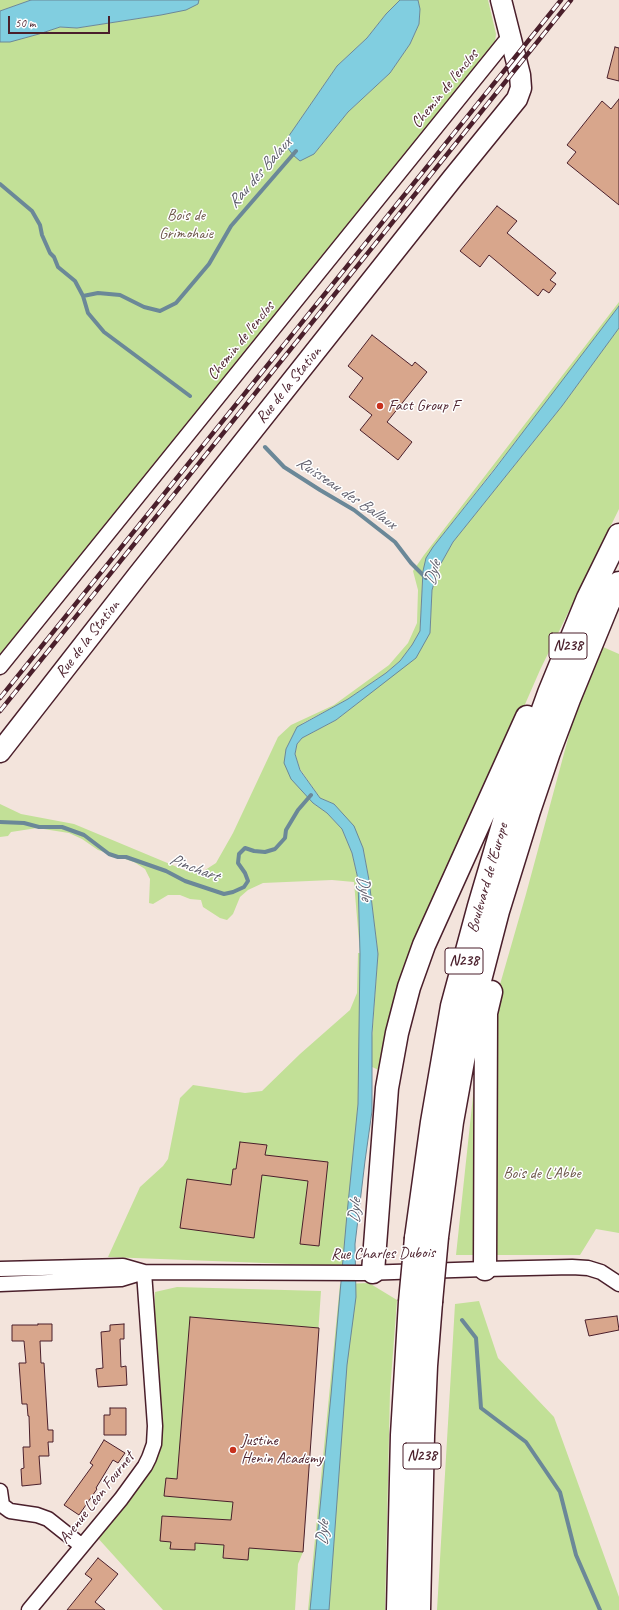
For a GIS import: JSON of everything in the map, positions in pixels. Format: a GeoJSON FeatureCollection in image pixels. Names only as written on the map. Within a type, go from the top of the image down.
{"type":"FeatureCollection","features":[{"type":"Feature","properties":{"kind":"highway","name":"Boulevard de l'Europe"},"geometry":{"type":"LineString","coordinates":[[426,1237],[432,1122],[452,1006],[479,906],[510,801],[549,693],[588,598],[619,535]]}},
{"type":"Feature","properties":{"kind":"highway","name":"Boulevard de l'Europe"},"geometry":{"type":"LineString","coordinates":[[426,1237],[452,1122],[472,1011],[498,911],[529,811],[552,745],[578,677],[619,583]]}},
{"type":"Feature","properties":{"kind":"highway"},"geometry":{"type":"LineString","coordinates":[[368,1273],[387,1088],[397,1034],[409,987],[424,945],[532,705],[549,693]]}},
{"type":"Feature","properties":{"kind":"highway"},"geometry":{"type":"LineString","coordinates":[[485,1269],[486,1013],[504,935],[498,911]]}},
{"type":"Feature","properties":{"kind":"highway","name":"N238"},"geometry":{"type":"LineString","coordinates":[[398,1610],[402,1436],[421,1302],[426,1237]]}},
{"type":"Feature","properties":{"kind":"highway","name":"N238"},"geometry":{"type":"LineString","coordinates":[[419,1610],[426,1366],[421,1302]]}},
{"type":"Feature","properties":{"kind":"main road","name":"Rue de la Station"},"geometry":{"type":"LineString","coordinates":[[0,752],[143,569],[517,99],[521,88],[520,75],[502,0]]}},
{"type":"Feature","properties":{"kind":"street","name":"Chemin de l'enclos"},"geometry":{"type":"LineString","coordinates":[[0,667],[499,49],[511,38]]}},
{"type":"Feature","properties":{"kind":"street","name":"Rue Charles Dubois"},"geometry":{"type":"LineString","coordinates":[[0,1269],[123,1266],[144,1272],[368,1273],[485,1269],[588,1268],[600,1272],[619,1284]]}},
{"type":"Feature","properties":{"kind":"street","name":"Rue Charles Dubois"},"geometry":{"type":"LineString","coordinates":[[0,1284],[121,1279],[144,1272]]}},
{"type":"Feature","properties":{"kind":"street","name":"Avenue Léon Fournet"},"geometry":{"type":"LineString","coordinates":[[29,1610],[121,1499],[145,1466],[154,1444],[155,1426],[144,1272]]}},
{"type":"Feature","properties":{"kind":"street"},"geometry":{"type":"LineString","coordinates":[[0,1491],[2,1505],[10,1511],[37,1515],[48,1519],[82,1546]]}},
{"type":"Feature","properties":{"kind":"green space"},"geometry":{"type":"Polygon","coordinates":[[[0,0],[31,0],[0,11],[0,0]]]}},
{"type":"Feature","properties":{"kind":"green space","name":"Bois de Grimohaie"},"geometry":{"type":"Polygon","coordinates":[[[199,0],[400,0],[386,14],[367,38],[337,66],[284,143],[314,154],[348,112],[390,73],[410,44],[419,24],[420,9],[418,0],[488,0],[496,34],[495,42],[491,50],[0,657],[0,42],[39,34],[59,27],[77,28],[161,15],[198,4],[199,0]]]}},
{"type":"Feature","properties":{"kind":"green space"},"geometry":{"type":"Polygon","coordinates":[[[619,302],[619,306],[559,386],[433,547],[423,571],[420,631],[412,645],[400,661],[386,673],[348,699],[303,723],[286,749],[313,803],[327,813],[342,829],[352,853],[358,879],[360,953],[354,882],[332,880],[263,883],[248,890],[240,897],[233,914],[227,920],[220,918],[203,907],[201,900],[190,899],[180,895],[168,895],[153,904],[149,903],[150,879],[145,869],[134,862],[98,850],[82,839],[69,833],[37,828],[11,832],[8,836],[0,837],[0,804],[21,814],[74,824],[189,872],[202,872],[216,863],[233,833],[278,737],[291,725],[334,705],[389,665],[408,643],[417,623],[418,590],[413,571],[619,302]]]}},
{"type":"Feature","properties":{"kind":"green space"},"geometry":{"type":"Polygon","coordinates":[[[619,328],[619,509],[540,670],[495,773],[383,1072],[370,1066],[378,954],[369,880],[363,848],[334,804],[320,798],[300,769],[295,754],[297,744],[302,738],[336,720],[359,702],[430,633],[432,590],[439,567],[453,542],[562,406],[619,328]]]}},
{"type":"Feature","properties":{"kind":"green space","name":"Bois de L'Abbe"},"geometry":{"type":"Polygon","coordinates":[[[603,647],[619,654],[619,1233],[596,1229],[580,1255],[456,1255],[476,1068],[526,894],[572,724],[603,647]]]}},
{"type":"Feature","properties":{"kind":"green space"},"geometry":{"type":"Polygon","coordinates":[[[358,953],[360,953],[360,1069],[343,1266],[108,1257],[140,1187],[163,1166],[168,1159],[180,1098],[193,1085],[245,1093],[262,1091],[300,1054],[350,1010],[357,993],[358,953]]]}},
{"type":"Feature","properties":{"kind":"green space"},"geometry":{"type":"Polygon","coordinates":[[[369,1283],[397,1300],[390,1392],[385,1610],[308,1610],[340,1284],[369,1283]]]}},
{"type":"Feature","properties":{"kind":"green space","name":"Justine Henin Academy"},"geometry":{"type":"Polygon","coordinates":[[[177,1287],[321,1291],[303,1552],[298,1564],[295,1610],[163,1610],[96,1536],[144,1480],[151,1465],[155,1292],[177,1287]]]}},
{"type":"Feature","properties":{"kind":"green space"},"geometry":{"type":"Polygon","coordinates":[[[479,1301],[498,1358],[554,1417],[619,1597],[619,1610],[437,1610],[455,1304],[479,1301]]]}},
{"type":"Feature","properties":{"kind":"water"},"geometry":{"type":"Polygon","coordinates":[[[31,0],[199,0],[198,4],[186,10],[77,28],[60,27],[10,42],[0,42],[0,11],[31,0]]]}},
{"type":"Feature","properties":{"kind":"water"},"geometry":{"type":"Polygon","coordinates":[[[400,0],[418,0],[420,9],[419,24],[410,44],[390,73],[348,112],[314,154],[300,161],[293,155],[284,143],[337,66],[367,38],[386,14],[400,0]]]}},
{"type":"Feature","properties":{"kind":"water","name":"Dyle"},"geometry":{"type":"Polygon","coordinates":[[[619,306],[619,328],[562,406],[453,542],[439,567],[432,590],[430,633],[416,658],[336,720],[302,738],[297,744],[295,754],[300,770],[320,798],[334,804],[354,826],[363,848],[369,880],[378,954],[372,1033],[372,1111],[355,1244],[356,1297],[347,1365],[329,1610],[310,1610],[358,1104],[360,954],[358,879],[352,853],[342,829],[327,813],[313,803],[291,779],[284,763],[286,749],[297,727],[348,699],[386,673],[400,661],[420,631],[423,571],[426,558],[619,306]]]}},
{"type":"Feature","properties":{"kind":"building"},"geometry":{"type":"Polygon","coordinates":[[[615,47],[619,48],[619,81],[607,78],[615,47]]]}},
{"type":"Feature","properties":{"kind":"building"},"geometry":{"type":"Polygon","coordinates":[[[619,99],[619,205],[567,163],[576,152],[567,145],[602,101],[611,109],[619,99]]]}},
{"type":"Feature","properties":{"kind":"building"},"geometry":{"type":"Polygon","coordinates":[[[497,206],[517,221],[507,233],[556,273],[550,280],[556,284],[549,293],[543,289],[538,296],[489,255],[480,267],[460,251],[497,206]]]}},
{"type":"Feature","properties":{"kind":"building","name":"Fact Group F"},"geometry":{"type":"Polygon","coordinates":[[[372,335],[412,366],[415,362],[427,372],[387,422],[412,442],[398,460],[360,430],[372,415],[349,397],[363,378],[348,366],[372,335]]]}},
{"type":"Feature","properties":{"kind":"building"},"geometry":{"type":"Polygon","coordinates":[[[240,1142],[267,1145],[265,1155],[328,1162],[319,1246],[300,1244],[308,1181],[262,1175],[254,1238],[180,1228],[187,1179],[231,1185],[233,1169],[236,1169],[240,1142]]]}},
{"type":"Feature","properties":{"kind":"building"},"geometry":{"type":"Polygon","coordinates":[[[617,1316],[619,1330],[589,1336],[585,1320],[617,1316]]]}},
{"type":"Feature","properties":{"kind":"building"},"geometry":{"type":"Polygon","coordinates":[[[190,1317],[319,1328],[303,1552],[249,1548],[248,1560],[223,1558],[224,1545],[195,1543],[195,1550],[170,1549],[171,1542],[160,1541],[162,1516],[231,1520],[233,1502],[164,1496],[166,1478],[177,1479],[190,1317]]]}},
{"type":"Feature","properties":{"kind":"building"},"geometry":{"type":"Polygon","coordinates":[[[52,1324],[52,1341],[40,1341],[41,1363],[44,1363],[48,1430],[53,1430],[53,1442],[48,1442],[49,1456],[39,1456],[41,1484],[22,1486],[21,1469],[24,1468],[23,1447],[30,1447],[29,1416],[27,1404],[22,1404],[19,1363],[26,1363],[24,1341],[12,1341],[12,1325],[52,1324]]]}},
{"type":"Feature","properties":{"kind":"building"},"geometry":{"type":"Polygon","coordinates":[[[124,1324],[124,1339],[120,1339],[121,1367],[126,1366],[127,1385],[98,1387],[96,1369],[103,1368],[101,1332],[110,1331],[110,1325],[124,1324]]]}},
{"type":"Feature","properties":{"kind":"building"},"geometry":{"type":"Polygon","coordinates":[[[110,1408],[126,1408],[126,1435],[104,1435],[104,1415],[110,1415],[110,1408]]]}},
{"type":"Feature","properties":{"kind":"building"},"geometry":{"type":"Polygon","coordinates":[[[104,1440],[125,1453],[118,1463],[113,1460],[96,1488],[97,1489],[79,1515],[64,1505],[93,1465],[90,1463],[104,1440]]]}},
{"type":"Feature","properties":{"kind":"building"},"geometry":{"type":"Polygon","coordinates":[[[98,1558],[118,1574],[95,1602],[105,1610],[67,1610],[92,1579],[85,1574],[98,1558]]]}},
{"type":"Feature","properties":{"kind":"waterway","name":"Rau des Balaux"},"geometry":{"type":"LineString","coordinates":[[190,396],[104,332],[88,313],[83,296],[98,293],[120,295],[144,307],[160,311],[176,303],[209,264],[231,226],[296,151]]}},
{"type":"Feature","properties":{"kind":"waterway","name":"Rau des Balaux"},"geometry":{"type":"LineString","coordinates":[[0,184],[32,211],[40,225],[42,235],[58,267],[75,281],[83,296]]}},
{"type":"Feature","properties":{"kind":"waterway","name":"Ruisseau des Ballaux"},"geometry":{"type":"LineString","coordinates":[[265,447],[284,467],[354,510],[395,542],[411,563],[426,578]]}},
{"type":"Feature","properties":{"kind":"waterway","name":"Pinchart"},"geometry":{"type":"LineString","coordinates":[[0,822],[24,823],[39,827],[62,827],[84,835],[109,854],[118,857],[126,857],[166,871],[185,881],[224,894],[244,887],[248,881],[245,873],[238,863],[239,854],[245,848],[265,852],[275,849],[285,838],[286,830],[298,810],[311,795]]}},
{"type":"Feature","properties":{"kind":"waterway"},"geometry":{"type":"LineString","coordinates":[[462,1320],[476,1338],[481,1408],[526,1442],[560,1492],[576,1555],[600,1610]]}},
{"type":"Feature","properties":{"kind":"railway"},"geometry":{"type":"LineString","coordinates":[[0,698],[561,0]]}},
{"type":"Feature","properties":{"kind":"railway"},"geometry":{"type":"LineString","coordinates":[[0,711],[571,0]]}},
{"type":"Feature","properties":{"kind":"place","name":"Fact Group F"},"geometry":{"type":"Point","coordinates":[380,406]}},
{"type":"Feature","properties":{"kind":"place","name":"Justine Henin Academy"},"geometry":{"type":"Point","coordinates":[233,1450]}}]}
